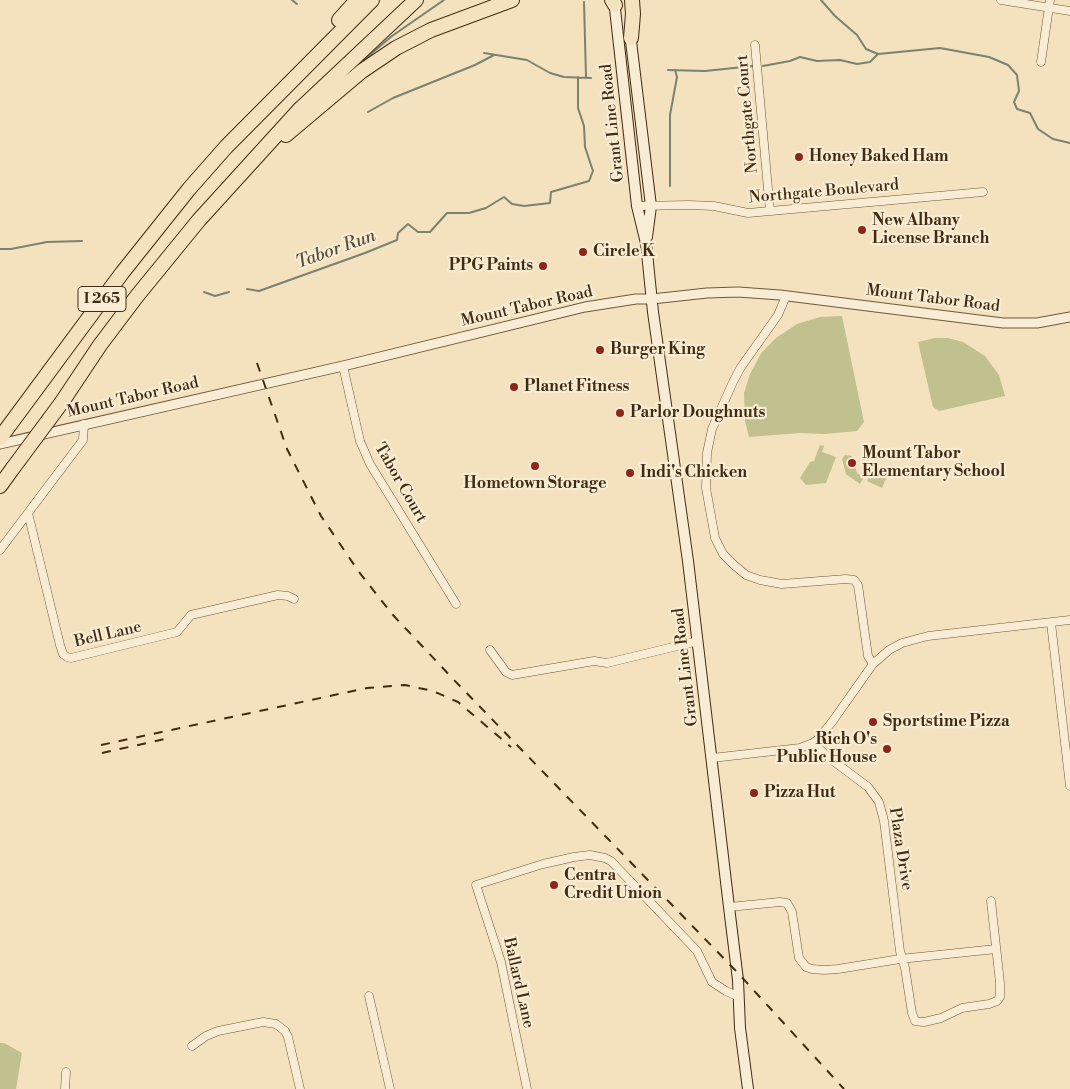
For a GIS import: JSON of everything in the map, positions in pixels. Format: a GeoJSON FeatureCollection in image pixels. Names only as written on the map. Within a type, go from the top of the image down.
{"type":"FeatureCollection","features":[{"type":"Feature","properties":{"kind":"highway"},"geometry":{"type":"LineString","coordinates":[[263,108],[357,0]]}},
{"type":"Feature","properties":{"kind":"highway","name":"I 265"},"geometry":{"type":"LineString","coordinates":[[0,438],[122,273],[189,190],[263,108],[372,0]]}},
{"type":"Feature","properties":{"kind":"highway","name":"I 265"},"geometry":{"type":"LineString","coordinates":[[0,486],[62,402],[100,345],[199,220],[300,109],[416,0]]}},
{"type":"Feature","properties":{"kind":"highway"},"geometry":{"type":"LineString","coordinates":[[235,180],[318,107],[362,71],[388,53],[431,30],[512,0]]}},
{"type":"Feature","properties":{"kind":"highway"},"geometry":{"type":"LineString","coordinates":[[631,38],[632,0]]}},
{"type":"Feature","properties":{"kind":"main road","name":"Grant Line Road"},"geometry":{"type":"LineString","coordinates":[[617,1],[631,38],[651,206],[646,243]]}},
{"type":"Feature","properties":{"kind":"main road","name":"Grant Line Road"},"geometry":{"type":"LineString","coordinates":[[617,1],[637,206],[646,243],[698,641],[738,980],[737,996],[748,1089]]}},
{"type":"Feature","properties":{"kind":"street"},"geometry":{"type":"LineString","coordinates":[[1001,0],[1049,4],[1070,12]]}},
{"type":"Feature","properties":{"kind":"street"},"geometry":{"type":"LineString","coordinates":[[1041,62],[1049,4]]}},
{"type":"Feature","properties":{"kind":"street","name":"Northgate Court"},"geometry":{"type":"LineString","coordinates":[[755,45],[770,210]]}},
{"type":"Feature","properties":{"kind":"street","name":"Northgate Boulevard"},"geometry":{"type":"LineString","coordinates":[[637,206],[714,206],[748,213],[983,192]]}},
{"type":"Feature","properties":{"kind":"street","name":"Mount Tabor Road"},"geometry":{"type":"LineString","coordinates":[[0,444],[343,366],[585,307],[636,299],[726,292],[786,296],[1003,323],[1037,323],[1070,317]]}},
{"type":"Feature","properties":{"kind":"street"},"geometry":{"type":"LineString","coordinates":[[786,296],[778,315],[741,367],[712,429],[707,454],[706,488],[715,538],[723,554],[734,565],[746,575],[760,580],[782,584],[854,580],[858,585],[868,656],[873,664]]}},
{"type":"Feature","properties":{"kind":"street","name":"Tabor Court"},"geometry":{"type":"LineString","coordinates":[[343,366],[360,441],[367,458],[456,604]]}},
{"type":"Feature","properties":{"kind":"street"},"geometry":{"type":"LineString","coordinates":[[0,550],[83,440],[84,424]]}},
{"type":"Feature","properties":{"kind":"street","name":"Bell Lane"},"geometry":{"type":"LineString","coordinates":[[28,513],[60,645],[63,654],[67,657],[71,658],[177,632],[191,615],[278,595],[294,599]]}},
{"type":"Feature","properties":{"kind":"street"},"geometry":{"type":"LineString","coordinates":[[712,758],[800,748],[813,743],[832,722],[873,664],[889,650],[902,643],[928,636],[1070,620]]}},
{"type":"Feature","properties":{"kind":"street"},"geometry":{"type":"LineString","coordinates":[[1050,622],[1070,786]]}},
{"type":"Feature","properties":{"kind":"street"},"geometry":{"type":"LineString","coordinates":[[490,650],[506,672],[512,675],[594,661],[607,663],[698,641]]}},
{"type":"Feature","properties":{"kind":"street","name":"Plaza Drive"},"geometry":{"type":"LineString","coordinates":[[813,743],[828,757],[868,787],[879,802],[884,821],[902,959],[913,1018],[917,1023],[941,1018],[962,1008],[989,1004],[997,1000],[1001,993],[991,901]]}},
{"type":"Feature","properties":{"kind":"street","name":"Ballard Lane"},"geometry":{"type":"LineString","coordinates":[[527,1089],[501,962],[476,885],[543,864],[574,857],[590,855],[605,858],[611,861],[697,951],[712,982],[726,992],[737,996]]}},
{"type":"Feature","properties":{"kind":"street"},"geometry":{"type":"LineString","coordinates":[[729,906],[787,903],[792,912],[799,958],[806,967],[812,969],[824,970],[996,949]]}},
{"type":"Feature","properties":{"kind":"street"},"geometry":{"type":"LineString","coordinates":[[369,996],[390,1089]]}},
{"type":"Feature","properties":{"kind":"street"},"geometry":{"type":"LineString","coordinates":[[192,1046],[206,1036],[218,1031],[263,1022],[276,1024],[285,1031],[288,1037],[300,1089]]}},
{"type":"Feature","properties":{"kind":"street"},"geometry":{"type":"LineString","coordinates":[[65,1089],[66,1072]]}},
{"type":"Feature","properties":{"kind":"green space"},"geometry":{"type":"Polygon","coordinates":[[[842,316],[864,422],[857,431],[749,437],[745,421],[744,393],[750,374],[762,352],[776,338],[797,324],[820,317],[842,316]]]}},
{"type":"Feature","properties":{"kind":"green space"},"geometry":{"type":"Polygon","coordinates":[[[935,338],[948,338],[963,342],[985,356],[999,375],[1005,396],[939,411],[933,407],[918,342],[935,338]]]}},
{"type":"Feature","properties":{"kind":"green space"},"geometry":{"type":"Polygon","coordinates":[[[820,445],[824,446],[822,452],[836,457],[826,483],[806,485],[800,478],[810,462],[814,461],[820,445]]]}},
{"type":"Feature","properties":{"kind":"green space"},"geometry":{"type":"Polygon","coordinates":[[[845,455],[852,456],[857,473],[864,477],[860,484],[846,474],[842,459],[845,455]]]}},
{"type":"Feature","properties":{"kind":"green space"},"geometry":{"type":"Polygon","coordinates":[[[873,467],[889,472],[882,488],[867,481],[873,467]]]}},
{"type":"Feature","properties":{"kind":"green space"},"geometry":{"type":"Polygon","coordinates":[[[0,1043],[4,1043],[22,1053],[16,1089],[0,1089],[0,1043]]]}},
{"type":"Feature","properties":{"kind":"waterway"},"geometry":{"type":"LineString","coordinates":[[292,0],[297,4]]}},
{"type":"Feature","properties":{"kind":"waterway"},"geometry":{"type":"LineString","coordinates":[[359,64],[392,36],[444,0]]}},
{"type":"Feature","properties":{"kind":"waterway"},"geometry":{"type":"LineString","coordinates":[[821,0],[835,16],[857,35],[866,49],[878,54]]}},
{"type":"Feature","properties":{"kind":"waterway"},"geometry":{"type":"LineString","coordinates":[[584,2],[586,77]]}},
{"type":"Feature","properties":{"kind":"waterway"},"geometry":{"type":"LineString","coordinates":[[763,66],[790,61],[800,57],[817,61],[840,60],[857,64],[870,62],[878,54],[940,48],[989,57],[1008,65],[1017,75],[1019,91],[1014,102],[1017,109],[1030,113],[1038,129],[1053,139],[1070,143]]}},
{"type":"Feature","properties":{"kind":"waterway"},"geometry":{"type":"LineString","coordinates":[[484,53],[527,60],[550,73],[564,77],[591,78]]}},
{"type":"Feature","properties":{"kind":"waterway"},"geometry":{"type":"LineString","coordinates":[[368,112],[393,98],[475,65],[494,55]]}},
{"type":"Feature","properties":{"kind":"waterway"},"geometry":{"type":"LineString","coordinates":[[668,70],[705,71],[753,66]]}},
{"type":"Feature","properties":{"kind":"waterway"},"geometry":{"type":"LineString","coordinates":[[670,186],[670,115],[677,77],[675,70]]}},
{"type":"Feature","properties":{"kind":"waterway","name":"Tabor Run"},"geometry":{"type":"LineString","coordinates":[[247,289],[259,291],[365,253],[397,240],[398,233],[408,224],[418,232],[430,232],[447,213],[469,213],[486,208],[504,197],[512,204],[524,206],[550,203],[551,192],[589,181],[593,171],[585,147],[584,126],[578,108],[578,77]]}},
{"type":"Feature","properties":{"kind":"waterway","name":"Tabor Run"},"geometry":{"type":"LineString","coordinates":[[0,249],[11,249],[47,242],[82,241]]}},
{"type":"Feature","properties":{"kind":"waterway","name":"Tabor Run"},"geometry":{"type":"LineString","coordinates":[[204,292],[215,296],[229,292]]}},
{"type":"Feature","properties":{"kind":"railway"},"geometry":{"type":"LineString","coordinates":[[257,363],[287,449],[321,516],[359,572],[392,614],[737,972],[844,1089]]}},
{"type":"Feature","properties":{"kind":"railway"},"geometry":{"type":"LineString","coordinates":[[101,745],[367,688],[405,685],[433,691],[458,702],[511,747]]}},
{"type":"Feature","properties":{"kind":"railway"},"geometry":{"type":"LineString","coordinates":[[102,753],[165,739]]}},
{"type":"Feature","properties":{"kind":"place","name":"Honey Baked Ham"},"geometry":{"type":"Point","coordinates":[799,157]}},
{"type":"Feature","properties":{"kind":"place","name":"New Albany License Branch"},"geometry":{"type":"Point","coordinates":[862,230]}},
{"type":"Feature","properties":{"kind":"place","name":"Circle K"},"geometry":{"type":"Point","coordinates":[583,252]}},
{"type":"Feature","properties":{"kind":"place","name":"PPG Paints"},"geometry":{"type":"Point","coordinates":[543,266]}},
{"type":"Feature","properties":{"kind":"place","name":"Burger King"},"geometry":{"type":"Point","coordinates":[600,350]}},
{"type":"Feature","properties":{"kind":"place","name":"Planet Fitness"},"geometry":{"type":"Point","coordinates":[514,387]}},
{"type":"Feature","properties":{"kind":"place","name":"Parlor Doughnuts"},"geometry":{"type":"Point","coordinates":[620,413]}},
{"type":"Feature","properties":{"kind":"place","name":"Mount Tabor Elementary School"},"geometry":{"type":"Point","coordinates":[852,463]}},
{"type":"Feature","properties":{"kind":"place","name":"Hometown Storage"},"geometry":{"type":"Point","coordinates":[535,466]}},
{"type":"Feature","properties":{"kind":"place","name":"Indi's Chicken"},"geometry":{"type":"Point","coordinates":[630,473]}},
{"type":"Feature","properties":{"kind":"place","name":"Sportstime Pizza"},"geometry":{"type":"Point","coordinates":[873,722]}},
{"type":"Feature","properties":{"kind":"place","name":"Rich O's Public House"},"geometry":{"type":"Point","coordinates":[887,749]}},
{"type":"Feature","properties":{"kind":"place","name":"Pizza Hut"},"geometry":{"type":"Point","coordinates":[754,793]}},
{"type":"Feature","properties":{"kind":"place","name":"Centra Credit Union"},"geometry":{"type":"Point","coordinates":[554,885]}}]}
